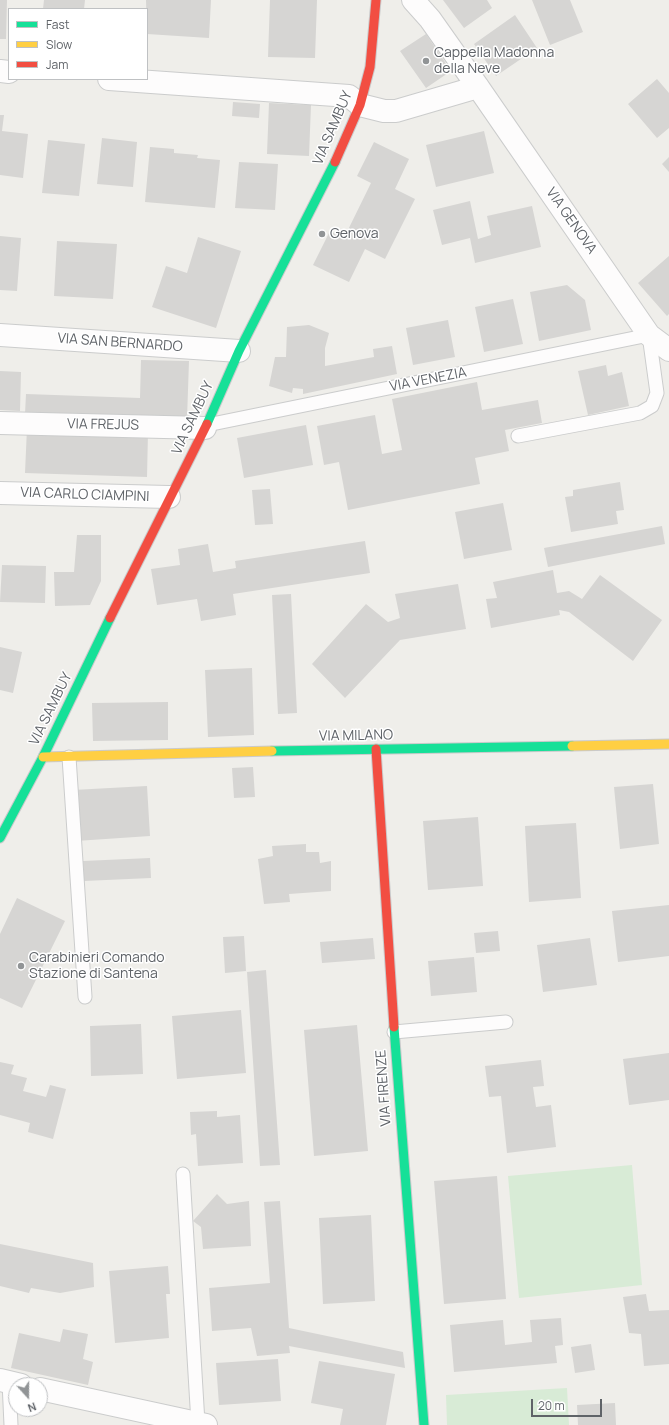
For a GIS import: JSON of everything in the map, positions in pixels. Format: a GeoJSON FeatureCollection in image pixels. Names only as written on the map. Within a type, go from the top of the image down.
{"type":"FeatureCollection","features":[{"type":"Feature","properties":{"kind":"street","name":"VIA SAMBUY"},"geometry":{"type":"LineString","coordinates":[[2,828],[43,757],[169,497],[206,426],[239,351],[342,148],[360,105],[370,67],[376,0]]}},
{"type":"Feature","properties":{"kind":"street","name":"VIA GENOVA"},"geometry":{"type":"LineString","coordinates":[[413,0],[430,19],[649,334],[669,350]]}},
{"type":"Feature","properties":{"kind":"street"},"geometry":{"type":"LineString","coordinates":[[123,80],[349,96],[360,105],[384,111],[396,110],[478,87]]}},
{"type":"Feature","properties":{"kind":"street","name":"VIA SAN BERNARDO"},"geometry":{"type":"LineString","coordinates":[[0,335],[239,351]]}},
{"type":"Feature","properties":{"kind":"street","name":"VIA FREJUS"},"geometry":{"type":"LineString","coordinates":[[0,423],[206,426]]}},
{"type":"Feature","properties":{"kind":"street","name":"VIA CARLO CIAMPINI"},"geometry":{"type":"LineString","coordinates":[[0,493],[169,497]]}},
{"type":"Feature","properties":{"kind":"street","name":"VIA MILANO"},"geometry":{"type":"LineString","coordinates":[[43,757],[669,744]]}},
{"type":"Feature","properties":{"kind":"street","name":"VIA FIRENZE"},"geometry":{"type":"LineString","coordinates":[[376,749],[394,1032],[424,1425]]}},
{"type":"Feature","properties":{"kind":"street"},"geometry":{"type":"LineString","coordinates":[[48,1391],[202,1424]]}},
{"type":"Feature","properties":{"kind":"lane","name":"VIA VENEZIA"},"geometry":{"type":"LineString","coordinates":[[206,426],[649,334]]}},
{"type":"Feature","properties":{"kind":"lane"},"geometry":{"type":"LineString","coordinates":[[518,436],[640,413],[652,406],[657,393],[649,334]]}},
{"type":"Feature","properties":{"kind":"lane"},"geometry":{"type":"LineString","coordinates":[[69,757],[85,997]]}},
{"type":"Feature","properties":{"kind":"lane"},"geometry":{"type":"LineString","coordinates":[[394,1032],[506,1022]]}},
{"type":"Feature","properties":{"kind":"lane"},"geometry":{"type":"LineString","coordinates":[[183,1174],[202,1424]]}},
{"type":"Feature","properties":{"kind":"green space"},"geometry":{"type":"Polygon","coordinates":[[[632,1165],[642,1285],[519,1298],[508,1176],[632,1165]]]}},
{"type":"Feature","properties":{"kind":"green space"},"geometry":{"type":"Polygon","coordinates":[[[567,1388],[569,1425],[447,1425],[446,1395],[567,1388]]]}},
{"type":"Feature","properties":{"kind":"building"},"geometry":{"type":"Polygon","coordinates":[[[0,0],[7,0],[6,39],[0,39],[0,0]]]}},
{"type":"Feature","properties":{"kind":"building"},"geometry":{"type":"Polygon","coordinates":[[[44,0],[85,0],[84,8],[43,8],[44,0]]]}},
{"type":"Feature","properties":{"kind":"building"},"geometry":{"type":"Polygon","coordinates":[[[146,0],[211,0],[209,38],[148,34],[148,8],[146,8],[146,0]]]}},
{"type":"Feature","properties":{"kind":"building"},"geometry":{"type":"Polygon","coordinates":[[[270,0],[317,0],[315,58],[268,57],[270,0]]]}},
{"type":"Feature","properties":{"kind":"building"},"geometry":{"type":"Polygon","coordinates":[[[443,0],[487,0],[492,8],[464,28],[443,0]]]}},
{"type":"Feature","properties":{"kind":"building"},"geometry":{"type":"Polygon","coordinates":[[[532,0],[570,0],[583,32],[550,45],[532,0]]]}},
{"type":"Feature","properties":{"kind":"building"},"geometry":{"type":"Polygon","coordinates":[[[515,15],[537,48],[496,76],[474,44],[515,15]]]}},
{"type":"Feature","properties":{"kind":"building","name":"Cappella Madonna della Neve"},"geometry":{"type":"Polygon","coordinates":[[[426,34],[451,71],[426,88],[400,51],[426,34]]]}},
{"type":"Feature","properties":{"kind":"building"},"geometry":{"type":"Polygon","coordinates":[[[657,79],[669,93],[669,128],[657,138],[628,104],[657,79]]]}},
{"type":"Feature","properties":{"kind":"building"},"geometry":{"type":"Polygon","coordinates":[[[233,102],[260,104],[259,118],[232,116],[233,102]]]}},
{"type":"Feature","properties":{"kind":"building"},"geometry":{"type":"Polygon","coordinates":[[[269,103],[311,105],[309,156],[267,154],[269,103]]]}},
{"type":"Feature","properties":{"kind":"building"},"geometry":{"type":"Polygon","coordinates":[[[0,115],[4,115],[2,131],[28,134],[23,178],[0,175],[0,115]]]}},
{"type":"Feature","properties":{"kind":"building"},"geometry":{"type":"Polygon","coordinates":[[[484,131],[494,173],[436,187],[426,145],[484,131]]]}},
{"type":"Feature","properties":{"kind":"building"},"geometry":{"type":"Polygon","coordinates":[[[102,138],[137,142],[133,187],[97,184],[102,138]]]}},
{"type":"Feature","properties":{"kind":"building"},"geometry":{"type":"Polygon","coordinates":[[[48,140],[85,144],[79,196],[42,193],[48,140]]]}},
{"type":"Feature","properties":{"kind":"building"},"geometry":{"type":"Polygon","coordinates":[[[374,142],[409,159],[395,189],[415,199],[385,259],[365,249],[349,282],[313,265],[330,231],[344,238],[371,183],[357,176],[374,142]]]}},
{"type":"Feature","properties":{"kind":"building"},"geometry":{"type":"Polygon","coordinates":[[[150,147],[174,149],[174,153],[198,155],[197,158],[220,160],[215,208],[145,202],[150,147]]]}},
{"type":"Feature","properties":{"kind":"building"},"geometry":{"type":"Polygon","coordinates":[[[669,157],[669,172],[662,164],[669,157]]]}},
{"type":"Feature","properties":{"kind":"building"},"geometry":{"type":"Polygon","coordinates":[[[239,162],[278,164],[275,210],[235,208],[239,162]]]}},
{"type":"Feature","properties":{"kind":"building"},"geometry":{"type":"Polygon","coordinates":[[[470,201],[478,239],[491,235],[487,216],[532,206],[541,247],[475,263],[470,238],[442,245],[433,210],[470,201]]]}},
{"type":"Feature","properties":{"kind":"building"},"geometry":{"type":"Polygon","coordinates":[[[0,236],[21,238],[17,291],[0,290],[0,236]]]}},
{"type":"Feature","properties":{"kind":"building"},"geometry":{"type":"Polygon","coordinates":[[[198,237],[241,251],[216,328],[152,307],[166,266],[187,273],[198,237]]]}},
{"type":"Feature","properties":{"kind":"building"},"geometry":{"type":"Polygon","coordinates":[[[57,241],[117,244],[113,299],[54,296],[57,241]]]}},
{"type":"Feature","properties":{"kind":"building"},"geometry":{"type":"Polygon","coordinates":[[[669,256],[669,314],[667,316],[638,283],[669,256]]]}},
{"type":"Feature","properties":{"kind":"building"},"geometry":{"type":"Polygon","coordinates":[[[567,285],[585,300],[591,330],[539,341],[530,292],[567,285]]]}},
{"type":"Feature","properties":{"kind":"building"},"geometry":{"type":"Polygon","coordinates":[[[513,299],[523,344],[484,352],[475,307],[513,299]]]}},
{"type":"Feature","properties":{"kind":"building"},"geometry":{"type":"Polygon","coordinates":[[[448,320],[455,357],[413,365],[406,328],[448,320]]]}},
{"type":"Feature","properties":{"kind":"building"},"geometry":{"type":"Polygon","coordinates":[[[309,325],[329,333],[325,348],[325,366],[374,357],[373,349],[392,346],[397,374],[303,394],[303,389],[293,388],[292,393],[269,386],[275,357],[286,357],[287,327],[309,325]]]}},
{"type":"Feature","properties":{"kind":"building"},"geometry":{"type":"Polygon","coordinates":[[[141,360],[189,361],[187,419],[25,414],[26,394],[140,398],[141,360]]]}},
{"type":"Feature","properties":{"kind":"building"},"geometry":{"type":"Polygon","coordinates":[[[606,365],[608,376],[622,372],[629,406],[588,415],[578,371],[606,365]]]}},
{"type":"Feature","properties":{"kind":"building"},"geometry":{"type":"Polygon","coordinates":[[[0,371],[21,372],[20,411],[0,410],[0,371]]]}},
{"type":"Feature","properties":{"kind":"building"},"geometry":{"type":"Polygon","coordinates":[[[477,382],[482,410],[538,400],[542,423],[505,430],[509,451],[475,458],[480,484],[348,510],[339,462],[324,465],[317,426],[375,415],[382,454],[402,450],[392,399],[477,382]]]}},
{"type":"Feature","properties":{"kind":"building"},"geometry":{"type":"Polygon","coordinates":[[[306,425],[313,465],[244,478],[237,438],[306,425]]]}},
{"type":"Feature","properties":{"kind":"building"},"geometry":{"type":"Polygon","coordinates":[[[27,428],[148,432],[147,477],[25,473],[27,428]]]}},
{"type":"Feature","properties":{"kind":"building"},"geometry":{"type":"Polygon","coordinates":[[[620,482],[624,510],[616,511],[618,524],[571,532],[565,497],[573,496],[573,490],[620,482]]]}},
{"type":"Feature","properties":{"kind":"building"},"geometry":{"type":"Polygon","coordinates":[[[270,489],[273,524],[255,525],[252,490],[270,489]]]}},
{"type":"Feature","properties":{"kind":"building"},"geometry":{"type":"Polygon","coordinates":[[[503,503],[512,550],[464,559],[455,512],[503,503]]]}},
{"type":"Feature","properties":{"kind":"building"},"geometry":{"type":"Polygon","coordinates":[[[662,526],[665,544],[548,567],[544,548],[662,526]]]}},
{"type":"Feature","properties":{"kind":"building"},"geometry":{"type":"Polygon","coordinates":[[[77,535],[101,535],[101,581],[90,605],[55,606],[54,572],[74,572],[77,535]]]}},
{"type":"Feature","properties":{"kind":"building"},"geometry":{"type":"Polygon","coordinates":[[[365,541],[370,573],[233,594],[236,615],[201,621],[197,599],[157,605],[151,569],[180,565],[178,549],[208,544],[213,572],[236,568],[235,561],[365,541]]]}},
{"type":"Feature","properties":{"kind":"building"},"geometry":{"type":"Polygon","coordinates":[[[2,565],[46,566],[45,603],[0,602],[2,565]]]}},
{"type":"Feature","properties":{"kind":"building"},"geometry":{"type":"Polygon","coordinates":[[[553,570],[557,593],[569,591],[582,599],[600,575],[662,620],[633,661],[569,612],[559,610],[560,615],[491,628],[486,599],[497,598],[493,582],[553,570]]]}},
{"type":"Feature","properties":{"kind":"building"},"geometry":{"type":"Polygon","coordinates":[[[458,584],[466,629],[400,640],[345,698],[312,664],[366,604],[388,622],[400,618],[395,594],[458,584]]]}},
{"type":"Feature","properties":{"kind":"building"},"geometry":{"type":"Polygon","coordinates":[[[291,594],[297,713],[278,714],[272,595],[291,594]]]}},
{"type":"Feature","properties":{"kind":"building"},"geometry":{"type":"Polygon","coordinates":[[[0,647],[22,652],[13,693],[0,690],[0,647]]]}},
{"type":"Feature","properties":{"kind":"building"},"geometry":{"type":"Polygon","coordinates":[[[252,668],[254,735],[208,737],[205,670],[252,668]]]}},
{"type":"Feature","properties":{"kind":"building"},"geometry":{"type":"Polygon","coordinates":[[[168,702],[168,740],[93,741],[92,703],[168,702]]]}},
{"type":"Feature","properties":{"kind":"building"},"geometry":{"type":"Polygon","coordinates":[[[253,767],[255,797],[234,798],[232,768],[253,767]]]}},
{"type":"Feature","properties":{"kind":"building"},"geometry":{"type":"Polygon","coordinates":[[[653,784],[659,844],[620,849],[614,787],[653,784]]]}},
{"type":"Feature","properties":{"kind":"building"},"geometry":{"type":"Polygon","coordinates":[[[147,786],[150,836],[76,841],[73,790],[147,786]]]}},
{"type":"Feature","properties":{"kind":"building"},"geometry":{"type":"Polygon","coordinates":[[[478,817],[483,886],[428,890],[423,821],[478,817]]]}},
{"type":"Feature","properties":{"kind":"building"},"geometry":{"type":"Polygon","coordinates":[[[576,823],[581,898],[529,902],[525,826],[576,823]]]}},
{"type":"Feature","properties":{"kind":"building"},"geometry":{"type":"Polygon","coordinates":[[[306,844],[306,852],[319,852],[320,863],[331,861],[331,891],[289,894],[290,902],[264,904],[258,859],[273,856],[272,846],[306,844]]]}},
{"type":"Feature","properties":{"kind":"building"},"geometry":{"type":"Polygon","coordinates":[[[150,858],[151,878],[84,881],[83,861],[150,858]]]}},
{"type":"Feature","properties":{"kind":"building","name":"Carabinieri Comando Stazione di Santena"},"geometry":{"type":"Polygon","coordinates":[[[17,898],[65,921],[22,1008],[0,998],[0,934],[17,898]]]}},
{"type":"Feature","properties":{"kind":"building"},"geometry":{"type":"Polygon","coordinates":[[[669,905],[669,956],[618,962],[612,911],[669,905]]]}},
{"type":"Feature","properties":{"kind":"building"},"geometry":{"type":"Polygon","coordinates":[[[498,931],[500,951],[476,953],[474,933],[498,931]]]}},
{"type":"Feature","properties":{"kind":"building"},"geometry":{"type":"Polygon","coordinates":[[[244,936],[246,971],[225,973],[223,937],[244,936]]]}},
{"type":"Feature","properties":{"kind":"building"},"geometry":{"type":"Polygon","coordinates":[[[373,938],[375,959],[322,963],[320,942],[373,938]]]}},
{"type":"Feature","properties":{"kind":"building"},"geometry":{"type":"Polygon","coordinates":[[[590,938],[597,985],[543,992],[537,945],[590,938]]]}},
{"type":"Feature","properties":{"kind":"building"},"geometry":{"type":"Polygon","coordinates":[[[474,957],[477,992],[431,996],[428,961],[474,957]]]}},
{"type":"Feature","properties":{"kind":"building"},"geometry":{"type":"Polygon","coordinates":[[[266,970],[280,1165],[260,1166],[247,972],[266,970]]]}},
{"type":"Feature","properties":{"kind":"building"},"geometry":{"type":"Polygon","coordinates":[[[241,1010],[246,1073],[177,1079],[172,1016],[241,1010]]]}},
{"type":"Feature","properties":{"kind":"building"},"geometry":{"type":"Polygon","coordinates":[[[141,1024],[143,1074],[91,1076],[90,1026],[141,1024]]]}},
{"type":"Feature","properties":{"kind":"building"},"geometry":{"type":"Polygon","coordinates":[[[357,1025],[368,1151],[314,1156],[304,1030],[357,1025]]]}},
{"type":"Feature","properties":{"kind":"building"},"geometry":{"type":"Polygon","coordinates":[[[669,1053],[669,1100],[629,1105],[623,1059],[669,1053]]]}},
{"type":"Feature","properties":{"kind":"building"},"geometry":{"type":"Polygon","coordinates":[[[541,1060],[544,1086],[533,1087],[536,1107],[551,1105],[556,1147],[507,1153],[501,1096],[489,1097],[485,1066],[541,1060]]]}},
{"type":"Feature","properties":{"kind":"building"},"geometry":{"type":"Polygon","coordinates":[[[0,1062],[14,1065],[11,1074],[27,1078],[23,1091],[46,1097],[50,1085],[66,1089],[53,1139],[28,1132],[30,1123],[0,1115],[0,1062]]]}},
{"type":"Feature","properties":{"kind":"building"},"geometry":{"type":"Polygon","coordinates":[[[217,1111],[217,1117],[240,1115],[243,1163],[198,1166],[196,1134],[191,1135],[190,1112],[217,1111]]]}},
{"type":"Feature","properties":{"kind":"building"},"geometry":{"type":"Polygon","coordinates":[[[497,1176],[506,1299],[444,1304],[434,1181],[497,1176]]]}},
{"type":"Feature","properties":{"kind":"building"},"geometry":{"type":"Polygon","coordinates":[[[217,1194],[227,1204],[249,1201],[251,1246],[203,1249],[201,1227],[193,1221],[217,1194]]]}},
{"type":"Feature","properties":{"kind":"building"},"geometry":{"type":"Polygon","coordinates":[[[280,1201],[289,1328],[403,1352],[405,1368],[289,1346],[290,1353],[257,1356],[251,1328],[212,1331],[209,1288],[270,1283],[264,1202],[280,1201]]]}},
{"type":"Feature","properties":{"kind":"building"},"geometry":{"type":"Polygon","coordinates":[[[371,1215],[375,1301],[323,1304],[319,1218],[371,1215]]]}},
{"type":"Feature","properties":{"kind":"building"},"geometry":{"type":"Polygon","coordinates":[[[0,1244],[93,1263],[94,1287],[60,1293],[31,1288],[29,1293],[0,1286],[0,1244]]]}},
{"type":"Feature","properties":{"kind":"building"},"geometry":{"type":"Polygon","coordinates":[[[168,1266],[170,1294],[166,1294],[169,1338],[115,1343],[109,1271],[168,1266]]]}},
{"type":"Feature","properties":{"kind":"building"},"geometry":{"type":"Polygon","coordinates":[[[646,1294],[649,1311],[669,1310],[669,1364],[644,1366],[641,1334],[629,1333],[623,1297],[646,1294]]]}},
{"type":"Feature","properties":{"kind":"building"},"geometry":{"type":"Polygon","coordinates":[[[561,1318],[563,1345],[555,1346],[557,1363],[454,1372],[450,1325],[503,1320],[505,1345],[532,1342],[530,1320],[561,1318]]]}},
{"type":"Feature","properties":{"kind":"building"},"geometry":{"type":"Polygon","coordinates":[[[63,1329],[88,1334],[83,1359],[93,1362],[88,1385],[11,1368],[19,1333],[60,1342],[63,1329]]]}},
{"type":"Feature","properties":{"kind":"building"},"geometry":{"type":"Polygon","coordinates":[[[591,1344],[595,1370],[575,1373],[571,1347],[591,1344]]]}},
{"type":"Feature","properties":{"kind":"building"},"geometry":{"type":"Polygon","coordinates":[[[278,1359],[281,1401],[219,1405],[216,1363],[278,1359]]]}},
{"type":"Feature","properties":{"kind":"building"},"geometry":{"type":"Polygon","coordinates":[[[319,1361],[395,1374],[386,1425],[340,1425],[343,1409],[311,1403],[319,1361]]]}},
{"type":"Feature","properties":{"kind":"building"},"geometry":{"type":"Polygon","coordinates":[[[615,1403],[616,1425],[578,1425],[577,1405],[615,1403]]]}},
{"type":"Feature","properties":{"kind":"traffic: fast"},"geometry":{"type":"LineString","coordinates":[[207,424],[239,351],[335,162]]}},
{"type":"Feature","properties":{"kind":"traffic: fast"},"geometry":{"type":"LineString","coordinates":[[0,838],[43,757],[110,618]]}},
{"type":"Feature","properties":{"kind":"traffic: fast"},"geometry":{"type":"LineString","coordinates":[[272,751],[572,746]]}},
{"type":"Feature","properties":{"kind":"traffic: fast"},"geometry":{"type":"LineString","coordinates":[[394,1027],[424,1425]]}},
{"type":"Feature","properties":{"kind":"traffic: slow"},"geometry":{"type":"LineString","coordinates":[[572,746],[669,744]]}},
{"type":"Feature","properties":{"kind":"traffic: slow"},"geometry":{"type":"LineString","coordinates":[[43,757],[272,751]]}},
{"type":"Feature","properties":{"kind":"traffic: jam"},"geometry":{"type":"LineString","coordinates":[[335,162],[360,105],[370,67],[376,0]]}},
{"type":"Feature","properties":{"kind":"traffic: jam"},"geometry":{"type":"LineString","coordinates":[[110,618],[207,424]]}},
{"type":"Feature","properties":{"kind":"traffic: jam"},"geometry":{"type":"LineString","coordinates":[[376,749],[394,1027]]}},
{"type":"Feature","properties":{"kind":"place","name":"Cappella Madonna della Neve"},"geometry":{"type":"Point","coordinates":[426,61]}},
{"type":"Feature","properties":{"kind":"place","name":"Genova"},"geometry":{"type":"Point","coordinates":[322,234]}},
{"type":"Feature","properties":{"kind":"place","name":"Carabinieri Comando Stazione di Santena"},"geometry":{"type":"Point","coordinates":[21,966]}}]}
